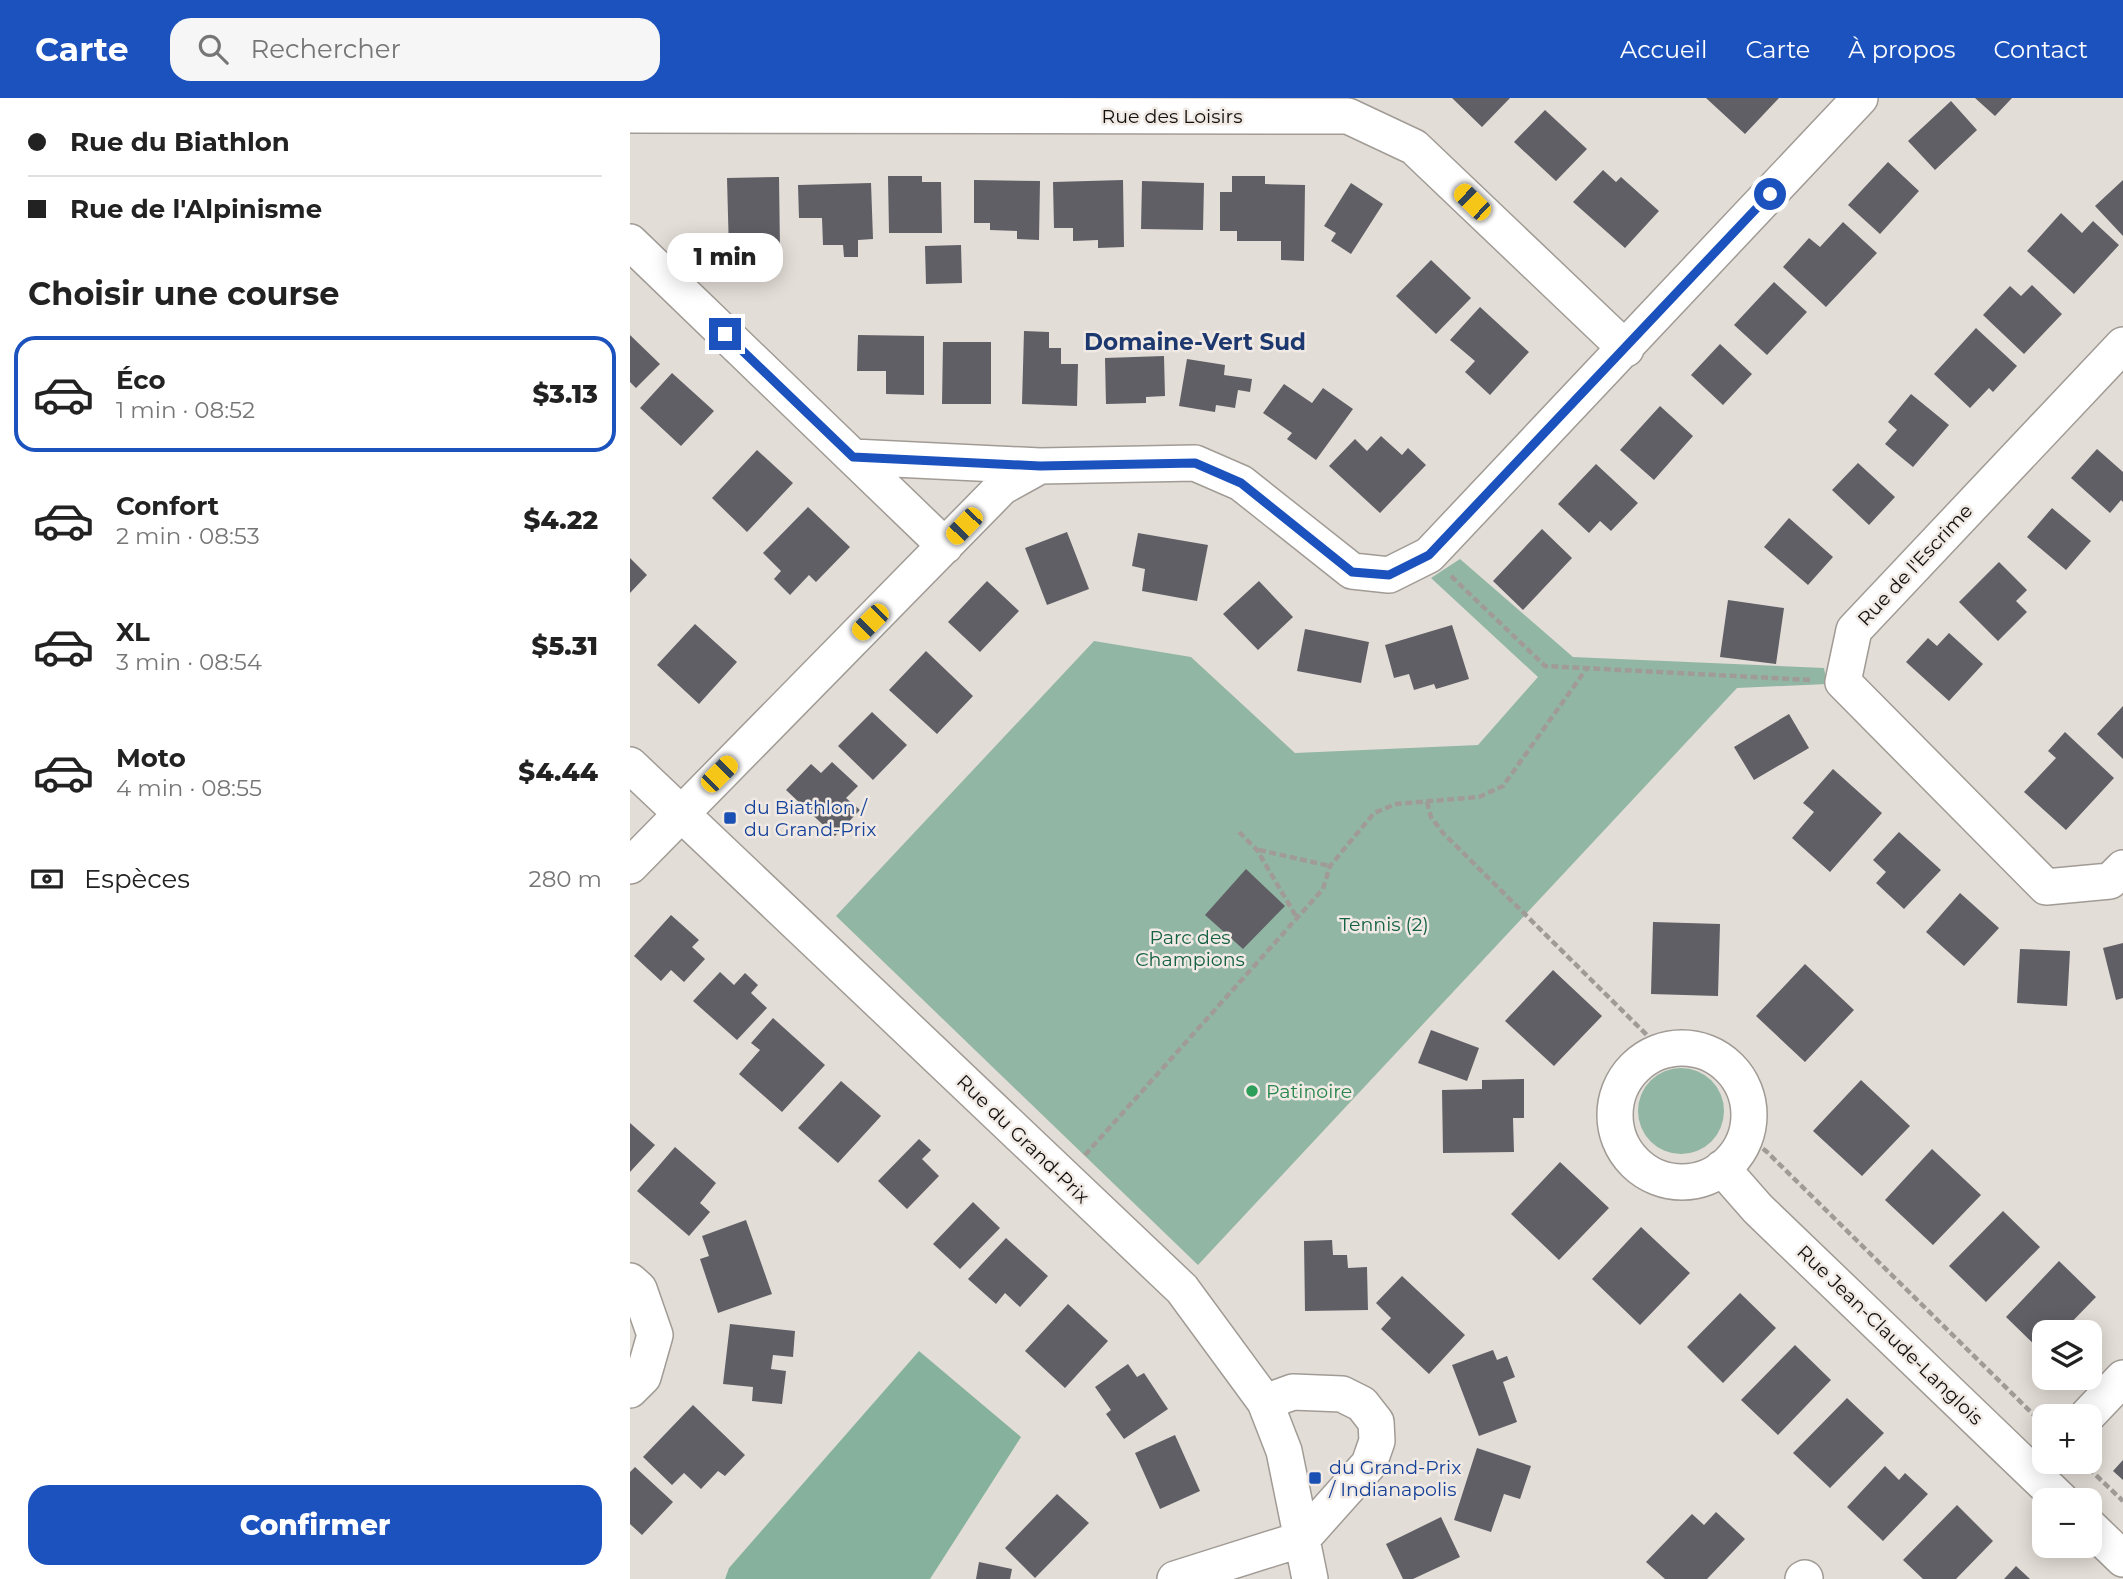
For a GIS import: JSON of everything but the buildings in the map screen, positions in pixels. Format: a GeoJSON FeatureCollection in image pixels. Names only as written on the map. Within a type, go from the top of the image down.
{"type":"FeatureCollection","features":[{"type":"Feature","properties":{"kind":"street"},"geometry":{"type":"LineString","coordinates":[[853,457],[1040,466],[1195,463],[1241,483],[1352,572],[1389,575],[1429,555],[1860,98]]}},
{"type":"Feature","properties":{"kind":"street","name":"Rue des Loisirs"},"geometry":{"type":"LineString","coordinates":[[630,116],[1348,116],[1414,147],[1626,349]]}},
{"type":"Feature","properties":{"kind":"street"},"geometry":{"type":"LineString","coordinates":[[630,242],[945,546]]}},
{"type":"Feature","properties":{"kind":"street","name":"Rue de l'Escrime"},"geometry":{"type":"LineString","coordinates":[[1843,682],[1854,630],[2123,345]]}},
{"type":"Feature","properties":{"kind":"street"},"geometry":{"type":"LineString","coordinates":[[630,866],[1002,487],[1040,466]]}},
{"type":"Feature","properties":{"kind":"street"},"geometry":{"type":"LineString","coordinates":[[1843,682],[2046,887],[2110,881],[2123,868]]}},
{"type":"Feature","properties":{"kind":"street","name":"Rue du Grand-Prix"},"geometry":{"type":"LineString","coordinates":[[630,765],[1182,1289],[1265,1402],[1284,1451],[1310,1579]]}},
{"type":"Feature","properties":{"kind":"street"},"geometry":{"type":"LineString","coordinates":[[1688,1048],[1705,1051],[1733,1070],[1743,1084],[1749,1101],[1747,1135],[1740,1150],[1722,1168],[1705,1178],[1691,1181],[1664,1179],[1639,1166],[1622,1144],[1615,1117],[1619,1090],[1628,1075],[1654,1053],[1688,1048]]}},
{"type":"Feature","properties":{"kind":"street","name":"Rue Jean-Claude-Langlois"},"geometry":{"type":"LineString","coordinates":[[1722,1168],[1758,1209],[2032,1461]]}},
{"type":"Feature","properties":{"kind":"street"},"geometry":{"type":"LineString","coordinates":[[630,1281],[639,1289],[655,1335],[643,1377],[630,1390]]}},
{"type":"Feature","properties":{"kind":"street"},"geometry":{"type":"LineString","coordinates":[[2098,1404],[2123,1378]]}},
{"type":"Feature","properties":{"kind":"street"},"geometry":{"type":"LineString","coordinates":[[1175,1579],[1302,1539],[1369,1464],[1377,1441],[1376,1422],[1362,1404],[1342,1394],[1293,1392],[1265,1402]]}},
{"type":"Feature","properties":{"kind":"street"},"geometry":{"type":"LineString","coordinates":[[2102,1539],[2123,1559]]}},
{"type":"Feature","properties":{"kind":"path"},"geometry":{"type":"LineString","coordinates":[[1429,555],[1545,666],[1843,682]]}},
{"type":"Feature","properties":{"kind":"path"},"geometry":{"type":"LineString","coordinates":[[1064,1178],[1323,889],[1330,866],[1374,813],[1396,804],[1479,797],[1503,786],[1587,668]]}},
{"type":"Feature","properties":{"kind":"path"},"geometry":{"type":"LineString","coordinates":[[1427,802],[1431,817],[1443,832],[1663,1051]]}},
{"type":"Feature","properties":{"kind":"path"},"geometry":{"type":"LineString","coordinates":[[1240,832],[1257,850],[1297,918]]}},
{"type":"Feature","properties":{"kind":"path"},"geometry":{"type":"LineString","coordinates":[[1257,850],[1330,866]]}},
{"type":"Feature","properties":{"kind":"path"},"geometry":{"type":"LineString","coordinates":[[1747,1135],[1768,1152],[2032,1413]]}},
{"type":"Feature","properties":{"kind":"path"},"geometry":{"type":"LineString","coordinates":[[2095,1474],[2123,1501]]}},
{"type":"Feature","properties":{"kind":"green space","name":"Parc des Champions"},"geometry":{"type":"Polygon","coordinates":[[[1460,559],[1573,657],[1824,668],[1827,684],[1737,688],[1198,1265],[836,916],[1094,641],[1191,657],[1295,753],[1478,745],[1538,677],[1431,578],[1460,559]]]}},
{"type":"Feature","properties":{"kind":"green space"},"geometry":{"type":"Polygon","coordinates":[[[1681,1068],[1705,1075],[1717,1087],[1724,1111],[1717,1135],[1705,1147],[1681,1154],[1657,1147],[1645,1135],[1638,1111],[1645,1087],[1657,1075],[1681,1068]]]}},
{"type":"Feature","properties":{"kind":"green space"},"geometry":{"type":"Polygon","coordinates":[[[919,1351],[1021,1437],[930,1579],[725,1579],[729,1568],[919,1351]]]}},
{"type":"Feature","properties":{"kind":"place","name":"du Biathlon / du Grand-Prix"},"geometry":{"type":"Point","coordinates":[730,818]}},
{"type":"Feature","properties":{"kind":"place","name":"Patinoire"},"geometry":{"type":"Point","coordinates":[1252,1091]}},
{"type":"Feature","properties":{"kind":"place","name":"du Grand-Prix / Indianapolis"},"geometry":{"type":"Point","coordinates":[1315,1478]}},
{"type":"Feature","properties":{"kind":"district","name":"Domaine-Vert Sud"},"geometry":{"type":"Point","coordinates":[1195,342]}},
{"type":"Feature","properties":{"kind":"route"},"geometry":{"type":"LineString","coordinates":[[725,334],[853,457],[1040,466],[1195,463],[1241,483],[1352,572],[1389,575],[1429,555],[1770,194]]}},
{"type":"Feature","properties":{"kind":"park label","name":"Tennis (2)"},"geometry":{"type":"Point","coordinates":[1384,924]}}]}
